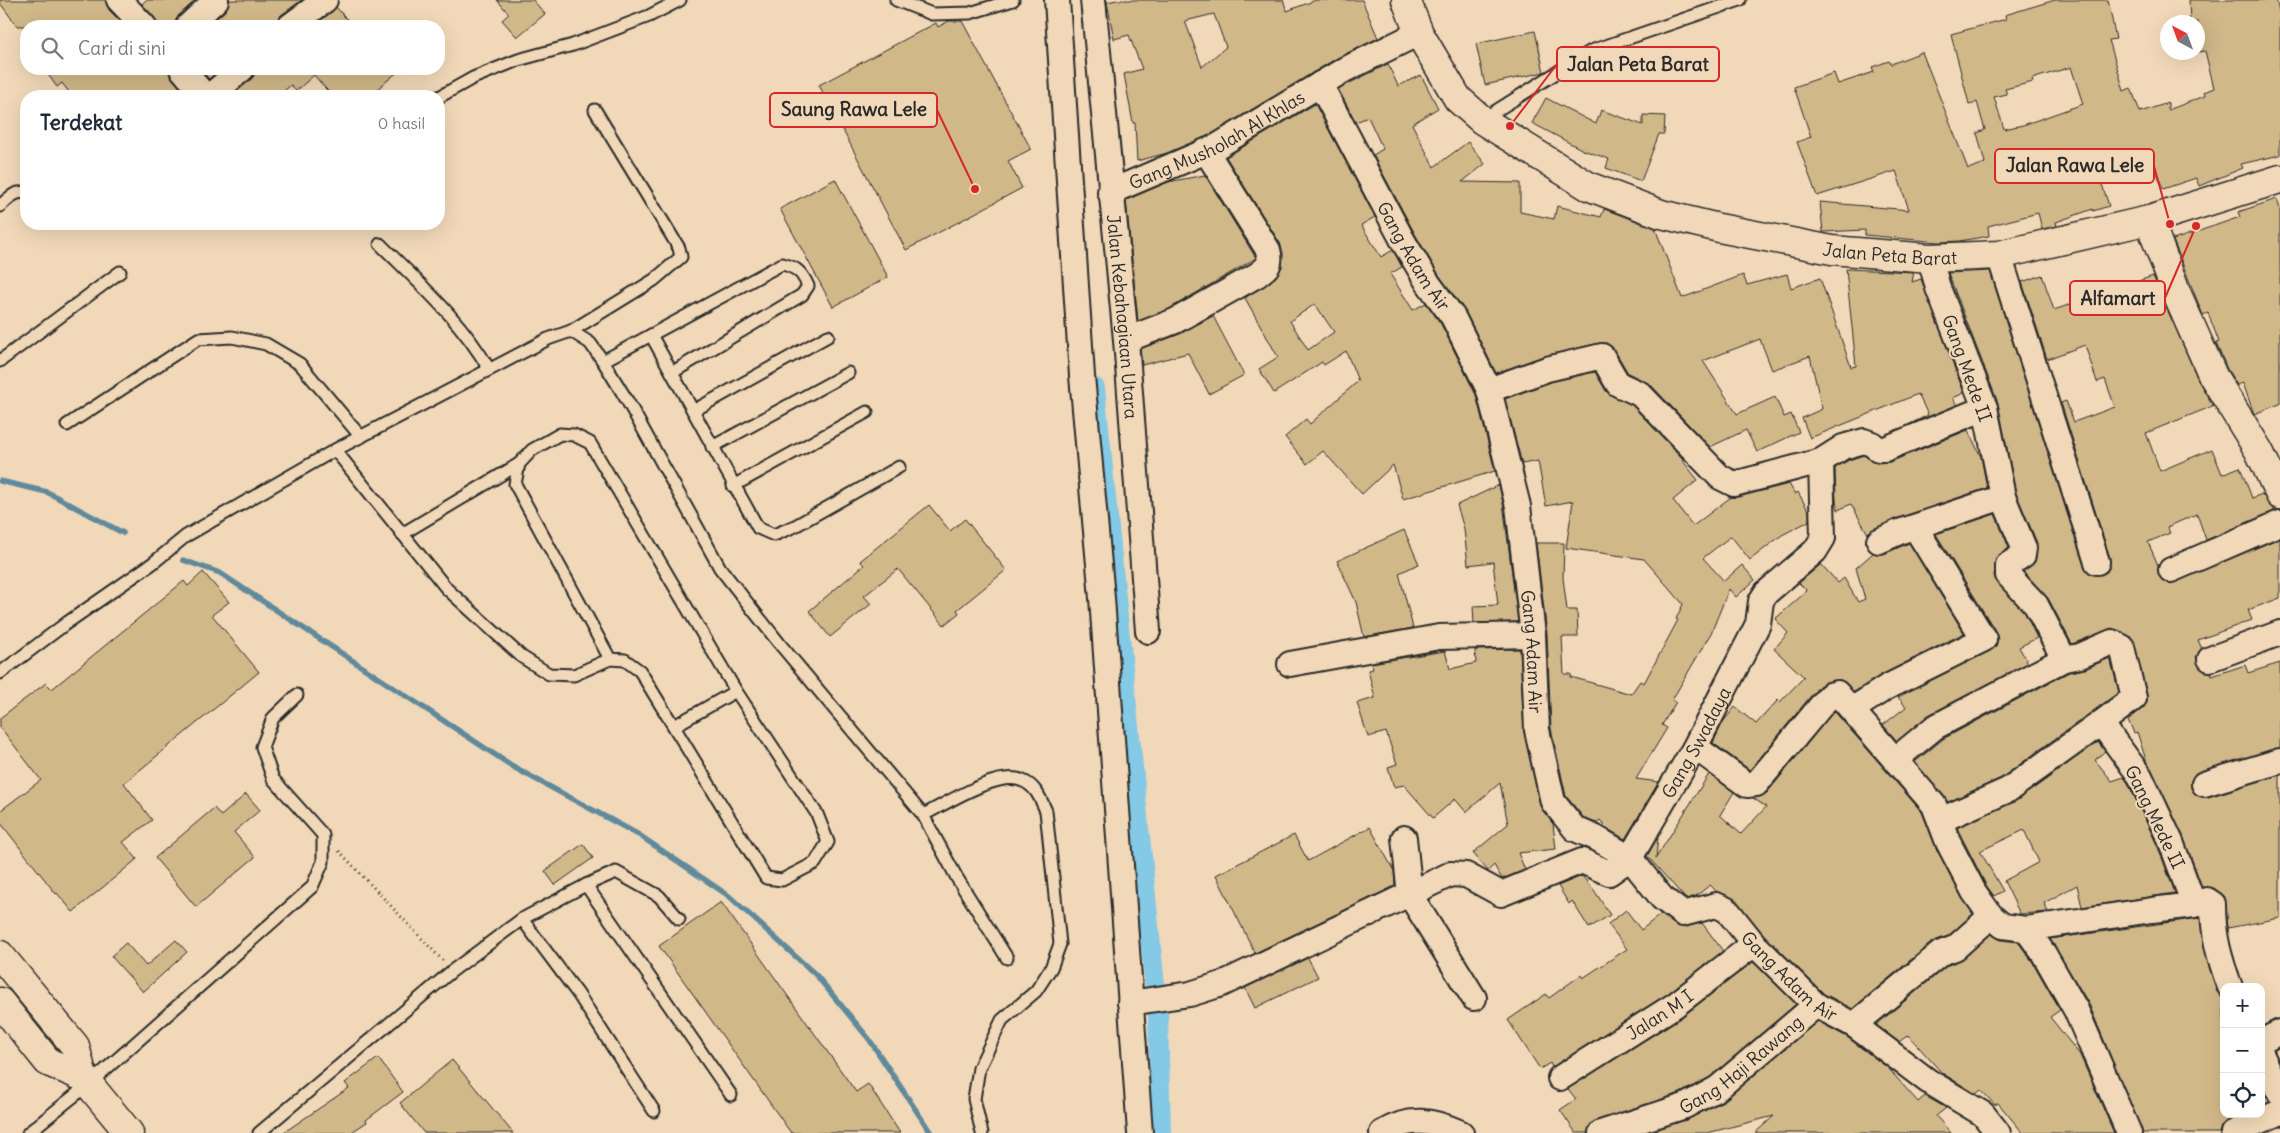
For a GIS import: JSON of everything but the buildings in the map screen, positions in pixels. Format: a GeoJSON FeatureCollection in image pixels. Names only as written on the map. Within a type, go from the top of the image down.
{"type":"FeatureCollection","features":[{"type":"Feature","properties":{"kind":"main road","name":"Jalan Peta Barat"},"geometry":{"type":"LineString","coordinates":[[1408,1],[1419,33],[1458,99],[1482,120],[1588,186],[1661,214],[1719,228],[1832,250],[1930,258],[1999,254],[2149,220],[2280,179]]}},
{"type":"Feature","properties":{"kind":"main road"},"geometry":{"type":"LineString","coordinates":[[2149,220],[2176,292],[2213,376],[2259,451],[2280,495]]}},
{"type":"Feature","properties":{"kind":"main road"},"geometry":{"type":"LineString","coordinates":[[0,956],[75,1046],[86,1080],[129,1133]]}},
{"type":"Feature","properties":{"kind":"main road"},"geometry":{"type":"LineString","coordinates":[[0,1002],[48,1062],[86,1080]]}},
{"type":"Feature","properties":{"kind":"street"},"geometry":{"type":"LineString","coordinates":[[119,0],[138,20]]}},
{"type":"Feature","properties":{"kind":"street"},"geometry":{"type":"LineString","coordinates":[[194,20],[216,0]]}},
{"type":"Feature","properties":{"kind":"street"},"geometry":{"type":"LineString","coordinates":[[298,20],[326,0]]}},
{"type":"Feature","properties":{"kind":"street"},"geometry":{"type":"LineString","coordinates":[[1057,0],[1082,376],[1138,1002],[1140,1133]]}},
{"type":"Feature","properties":{"kind":"street","name":"Jalan Kebahagiaan Utara"},"geometry":{"type":"LineString","coordinates":[[1093,0],[1110,192],[1126,340],[1148,632]]}},
{"type":"Feature","properties":{"kind":"street"},"geometry":{"type":"LineString","coordinates":[[1320,84],[1419,33]]}},
{"type":"Feature","properties":{"kind":"street"},"geometry":{"type":"LineString","coordinates":[[187,75],[200,90]]}},
{"type":"Feature","properties":{"kind":"street"},"geometry":{"type":"LineString","coordinates":[[217,90],[235,75]]}},
{"type":"Feature","properties":{"kind":"street","name":"Gang Musholah Al Khlas"},"geometry":{"type":"LineString","coordinates":[[1110,192],[1216,148],[1286,107],[1320,84]]}},
{"type":"Feature","properties":{"kind":"street","name":"Gang Adam Air"},"geometry":{"type":"LineString","coordinates":[[1320,84],[1403,241],[1428,283],[1453,317],[1489,390],[1518,506],[1533,635],[1537,730],[1553,802],[1574,830],[1596,838],[1630,858],[1662,898],[1674,909],[1683,914],[1716,905],[1727,910],[1754,944],[1816,1005],[1854,1025],[1928,1081],[1983,1114],[1998,1133]]}},
{"type":"Feature","properties":{"kind":"street"},"geometry":{"type":"LineString","coordinates":[[1126,340],[1175,321],[1257,276],[1269,266],[1271,261],[1268,250],[1206,151]]}},
{"type":"Feature","properties":{"kind":"street"},"geometry":{"type":"LineString","coordinates":[[1999,254],[2098,562]]}},
{"type":"Feature","properties":{"kind":"street","name":"Gang Mede II"},"geometry":{"type":"LineString","coordinates":[[1930,258],[1938,288],[1986,408],[2003,497],[2024,548],[2023,555],[2008,565],[2008,575],[2036,605],[2064,659]]}},
{"type":"Feature","properties":{"kind":"street"},"geometry":{"type":"LineString","coordinates":[[1489,390],[1547,370],[1602,356],[1618,384],[1640,394],[1720,477],[1734,484],[1820,461],[1843,447],[1864,441],[1878,449],[1885,450],[1986,408]]}},
{"type":"Feature","properties":{"kind":"street","name":"Gang Swadaya"},"geometry":{"type":"LineString","coordinates":[[1630,858],[1695,747],[1758,624],[1761,601],[1766,593],[1815,551],[1823,538],[1820,461]]}},
{"type":"Feature","properties":{"kind":"street"},"geometry":{"type":"LineString","coordinates":[[1879,541],[2003,497]]}},
{"type":"Feature","properties":{"kind":"street"},"geometry":{"type":"LineString","coordinates":[[2171,570],[2280,523]]}},
{"type":"Feature","properties":{"kind":"street"},"geometry":{"type":"LineString","coordinates":[[1852,709],[1886,687],[1984,638],[1915,527]]}},
{"type":"Feature","properties":{"kind":"street"},"geometry":{"type":"LineString","coordinates":[[2210,658],[2280,633]]}},
{"type":"Feature","properties":{"kind":"street"},"geometry":{"type":"LineString","coordinates":[[1290,664],[1439,637],[1533,635]]}},
{"type":"Feature","properties":{"kind":"street"},"geometry":{"type":"LineString","coordinates":[[1896,759],[1935,727],[2064,659],[2080,656],[2112,642],[2122,647],[2134,698],[2101,724],[2008,790],[1941,820]]}},
{"type":"Feature","properties":{"kind":"street"},"geometry":{"type":"LineString","coordinates":[[1695,747],[1747,785],[1756,784],[1830,695],[1837,693],[1934,805],[1948,842],[1974,892],[1991,916],[2003,926],[2026,929],[2194,905],[2207,900],[2213,904],[2213,926],[2218,956],[2228,983]]}},
{"type":"Feature","properties":{"kind":"street","name":"Gang Mede II"},"geometry":{"type":"LineString","coordinates":[[2101,724],[2140,776],[2171,842],[2194,905]]}},
{"type":"Feature","properties":{"kind":"street"},"geometry":{"type":"LineString","coordinates":[[2204,784],[2280,761]]}},
{"type":"Feature","properties":{"kind":"street"},"geometry":{"type":"LineString","coordinates":[[1404,838],[1410,895],[1474,998]]}},
{"type":"Feature","properties":{"kind":"street"},"geometry":{"type":"LineString","coordinates":[[1138,1002],[1190,994],[1222,984],[1451,874],[1466,875],[1501,894],[1582,861],[1609,873],[1630,858]]}},
{"type":"Feature","properties":{"kind":"street"},"geometry":{"type":"LineString","coordinates":[[1854,1025],[1941,953],[1955,948],[1991,916]]}},
{"type":"Feature","properties":{"kind":"street"},"geometry":{"type":"LineString","coordinates":[[2026,929],[2044,954],[2076,1010],[2129,1133]]}},
{"type":"Feature","properties":{"kind":"street","name":"Jalan M I"},"geometry":{"type":"LineString","coordinates":[[1560,1078],[1675,1005],[1754,944]]}},
{"type":"Feature","properties":{"kind":"street","name":"Gang Haji Rawang"},"geometry":{"type":"LineString","coordinates":[[1602,1133],[1685,1106],[1702,1098],[1816,1005]]}},
{"type":"Feature","properties":{"kind":"street"},"geometry":{"type":"LineString","coordinates":[[2265,1040],[2280,1032]]}},
{"type":"Feature","properties":{"kind":"street"},"geometry":{"type":"LineString","coordinates":[[2265,1062],[2280,1093]]}},
{"type":"Feature","properties":{"kind":"street"},"geometry":{"type":"LineString","coordinates":[[2233,1133],[2280,1112]]}},
{"type":"Feature","properties":{"kind":"street"},"geometry":{"type":"LineString","coordinates":[[1382,1133],[1398,1124],[1424,1121],[1446,1126],[1460,1133]]}},
{"type":"Feature","properties":{"kind":"lane"},"geometry":{"type":"LineString","coordinates":[[445,94],[473,78],[518,60],[573,45],[649,16],[680,0]]}},
{"type":"Feature","properties":{"kind":"lane"},"geometry":{"type":"LineString","coordinates":[[896,0],[932,14],[970,13],[1013,0]]}},
{"type":"Feature","properties":{"kind":"lane"},"geometry":{"type":"LineString","coordinates":[[1482,120],[1591,51],[1740,0]]}},
{"type":"Feature","properties":{"kind":"lane"},"geometry":{"type":"LineString","coordinates":[[0,673],[68,622],[153,563],[186,536],[335,450],[548,339],[572,331],[654,280],[681,257],[679,248],[595,110]]}},
{"type":"Feature","properties":{"kind":"lane"},"geometry":{"type":"LineString","coordinates":[[0,206],[13,195],[20,192]]}},
{"type":"Feature","properties":{"kind":"lane"},"geometry":{"type":"LineString","coordinates":[[380,244],[454,318],[475,344],[489,369]]}},
{"type":"Feature","properties":{"kind":"lane"},"geometry":{"type":"LineString","coordinates":[[603,361],[782,264],[794,266],[803,274],[808,286],[802,295],[673,372]]}},
{"type":"Feature","properties":{"kind":"lane"},"geometry":{"type":"LineString","coordinates":[[0,361],[120,272]]}},
{"type":"Feature","properties":{"kind":"lane"},"geometry":{"type":"LineString","coordinates":[[572,331],[590,343],[603,361],[628,402],[720,568],[778,643],[923,816],[957,878],[1007,958]]}},
{"type":"Feature","properties":{"kind":"lane"},"geometry":{"type":"LineString","coordinates":[[651,335],[758,528],[774,535],[795,526],[899,467]]}},
{"type":"Feature","properties":{"kind":"lane"},"geometry":{"type":"LineString","coordinates":[[693,411],[828,336]]}},
{"type":"Feature","properties":{"kind":"lane"},"geometry":{"type":"LineString","coordinates":[[67,425],[198,339],[232,337],[266,344],[300,364],[361,437]]}},
{"type":"Feature","properties":{"kind":"lane"},"geometry":{"type":"LineString","coordinates":[[712,447],[848,373]]}},
{"type":"Feature","properties":{"kind":"lane"},"geometry":{"type":"LineString","coordinates":[[733,486],[867,412]]}},
{"type":"Feature","properties":{"kind":"lane"},"geometry":{"type":"LineString","coordinates":[[335,450],[402,534],[461,603],[522,657],[549,674],[574,675],[610,659],[625,660],[640,671],[766,878],[782,880],[815,863],[828,842],[817,814],[736,691],[590,444],[574,436],[560,434],[532,450],[519,464],[402,534]]}},
{"type":"Feature","properties":{"kind":"lane"},"geometry":{"type":"LineString","coordinates":[[519,464],[515,484],[610,659]]}},
{"type":"Feature","properties":{"kind":"lane"},"geometry":{"type":"LineString","coordinates":[[674,726],[736,691]]}},
{"type":"Feature","properties":{"kind":"lane"},"geometry":{"type":"LineString","coordinates":[[28,1133],[86,1080],[312,887],[323,862],[323,835],[273,780],[262,748],[274,718],[297,695]]}},
{"type":"Feature","properties":{"kind":"lane"},"geometry":{"type":"LineString","coordinates":[[923,816],[998,779],[1023,780],[1038,793],[1046,811],[1060,944],[1051,968],[1036,991],[1002,1020],[979,1068],[974,1099],[982,1133]]}},
{"type":"Feature","properties":{"kind":"lane"},"geometry":{"type":"LineString","coordinates":[[259,1133],[452,971],[522,919],[586,885],[616,872],[659,896],[679,919]]}},
{"type":"Feature","properties":{"kind":"lane"},"geometry":{"type":"LineString","coordinates":[[586,885],[731,1095]]}},
{"type":"Feature","properties":{"kind":"lane"},"geometry":{"type":"LineString","coordinates":[[522,919],[578,994],[654,1111]]}},
{"type":"Feature","properties":{"kind":"path"},"geometry":{"type":"LineString","coordinates":[[323,835],[452,971]]}},
{"type":"Feature","properties":{"kind":"waterway"},"geometry":{"type":"LineString","coordinates":[[1095,388],[1158,1016],[1161,1133]]}},
{"type":"Feature","properties":{"kind":"waterway"},"geometry":{"type":"LineString","coordinates":[[0,481],[47,492],[123,533]]}},
{"type":"Feature","properties":{"kind":"waterway"},"geometry":{"type":"LineString","coordinates":[[183,560],[220,573],[515,768],[639,835],[729,896],[816,975],[869,1039],[931,1133]]}},
{"type":"Feature","properties":{"kind":"place","name":"Jalan Peta Barat"},"geometry":{"type":"Point","coordinates":[1510,126]}},
{"type":"Feature","properties":{"kind":"place","name":"Saung Rawa Lele"},"geometry":{"type":"Point","coordinates":[975,189]}},
{"type":"Feature","properties":{"kind":"place","name":"Jalan Rawa Lele"},"geometry":{"type":"Point","coordinates":[2170,224]}},
{"type":"Feature","properties":{"kind":"place","name":"Alfamart"},"geometry":{"type":"Point","coordinates":[2196,226]}}]}
